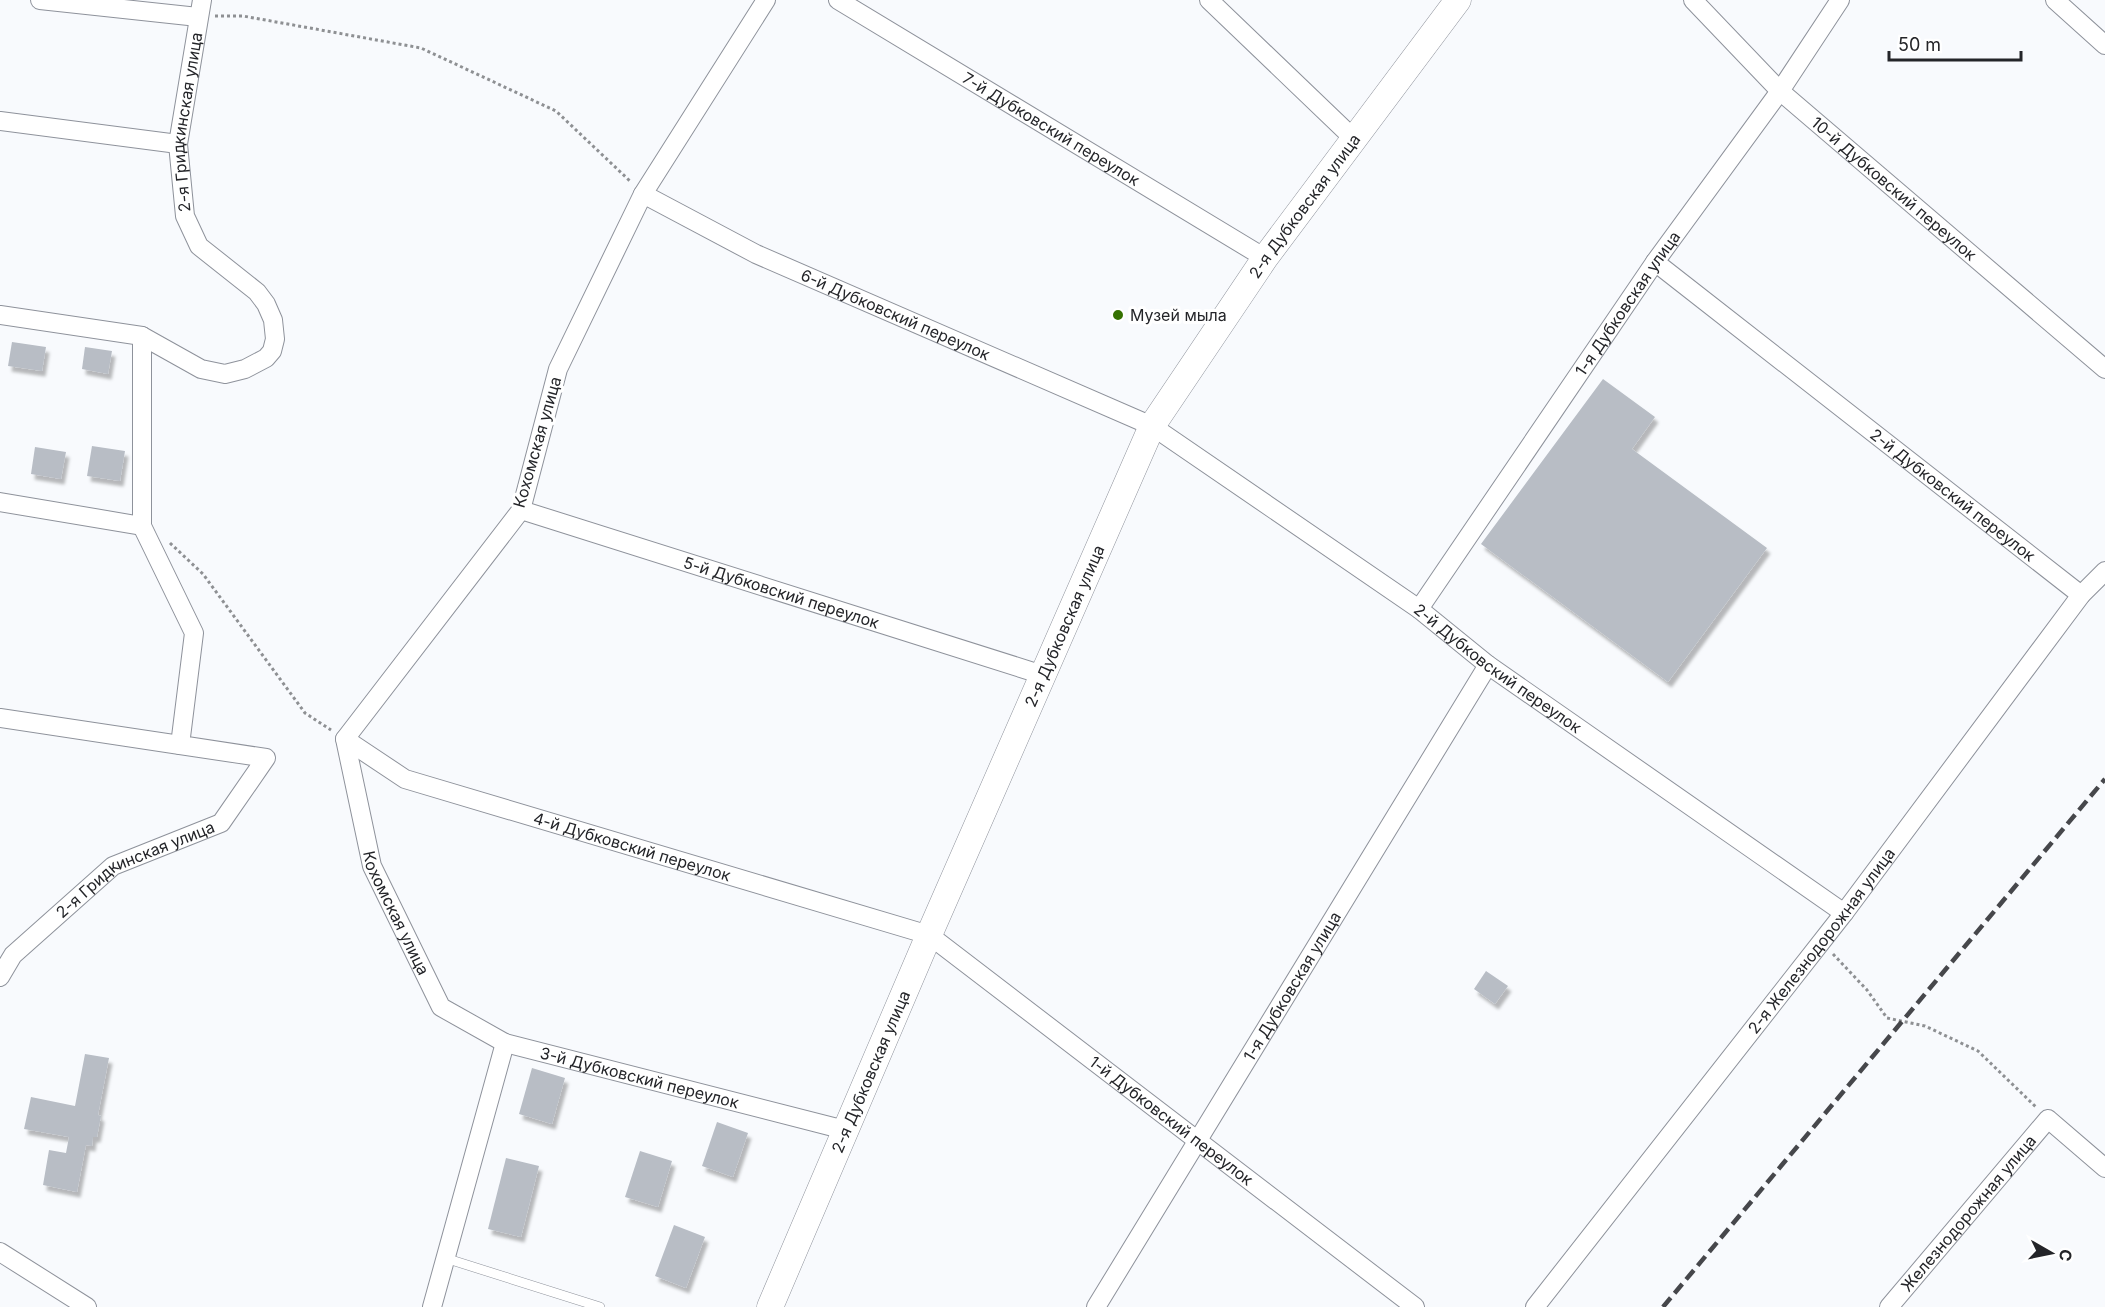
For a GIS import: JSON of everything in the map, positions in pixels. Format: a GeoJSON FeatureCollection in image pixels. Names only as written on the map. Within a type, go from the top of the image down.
{"type":"FeatureCollection","features":[{"type":"Feature","properties":{"kind":"main road","name":"2-я Дубковская улица"},"geometry":{"type":"LineString","coordinates":[[770,1307],[929,935],[1152,426],[1265,258],[1458,0]]}},
{"type":"Feature","properties":{"kind":"street"},"geometry":{"type":"LineString","coordinates":[[40,0],[200,8]]}},
{"type":"Feature","properties":{"kind":"street","name":"Кохомская улица"},"geometry":{"type":"LineString","coordinates":[[441,1007],[372,866],[345,739],[520,510],[558,369],[643,194],[766,0]]}},
{"type":"Feature","properties":{"kind":"street","name":"7-й Дубковский переулок"},"geometry":{"type":"LineString","coordinates":[[838,0],[1265,258]]}},
{"type":"Feature","properties":{"kind":"street"},"geometry":{"type":"LineString","coordinates":[[1209,0],[1353,138]]}},
{"type":"Feature","properties":{"kind":"street","name":"10-й Дубковский переулок"},"geometry":{"type":"LineString","coordinates":[[1693,0],[1780,91],[2105,369]]}},
{"type":"Feature","properties":{"kind":"street","name":"1-я Дубковская улица"},"geometry":{"type":"LineString","coordinates":[[1419,609],[1655,262],[1780,91],[1840,0]]}},
{"type":"Feature","properties":{"kind":"street"},"geometry":{"type":"LineString","coordinates":[[2055,0],[2105,45]]}},
{"type":"Feature","properties":{"kind":"street","name":"2-я Гридкинская улица"},"geometry":{"type":"LineString","coordinates":[[142,336],[201,369],[225,374],[245,369],[266,358],[272,351],[275,339],[273,320],[257,292],[199,246],[185,216],[178,144],[200,8]]}},
{"type":"Feature","properties":{"kind":"street"},"geometry":{"type":"LineString","coordinates":[[0,121],[178,144]]}},
{"type":"Feature","properties":{"kind":"street","name":"6-й Дубковский переулок"},"geometry":{"type":"LineString","coordinates":[[643,194],[756,254],[1152,426]]}},
{"type":"Feature","properties":{"kind":"street","name":"2-й Дубковский переулок"},"geometry":{"type":"LineString","coordinates":[[1655,262],[2081,595]]}},
{"type":"Feature","properties":{"kind":"street"},"geometry":{"type":"LineString","coordinates":[[0,315],[142,336],[142,526],[194,633],[180,745],[0,718]]}},
{"type":"Feature","properties":{"kind":"street","name":"2-й Дубковский переулок"},"geometry":{"type":"LineString","coordinates":[[1152,426],[1419,609],[1488,664],[1844,913]]}},
{"type":"Feature","properties":{"kind":"street"},"geometry":{"type":"LineString","coordinates":[[0,502],[142,526]]}},
{"type":"Feature","properties":{"kind":"street","name":"5-й Дубковский переулок"},"geometry":{"type":"LineString","coordinates":[[520,510],[1043,675]]}},
{"type":"Feature","properties":{"kind":"street","name":"2-я Железнодорожная улица"},"geometry":{"type":"LineString","coordinates":[[1534,1307],[1844,913],[2081,595],[2105,571]]}},
{"type":"Feature","properties":{"kind":"street","name":"1-я Дубковская улица"},"geometry":{"type":"LineString","coordinates":[[1096,1307],[1488,664]]}},
{"type":"Feature","properties":{"kind":"street","name":"4-й Дубковский переулок"},"geometry":{"type":"LineString","coordinates":[[345,739],[405,779],[929,935]]}},
{"type":"Feature","properties":{"kind":"street","name":"2-я Гридкинская улица"},"geometry":{"type":"LineString","coordinates":[[0,977],[6,954],[113,866],[221,823],[266,758],[180,745]]}},
{"type":"Feature","properties":{"kind":"street","name":"1-й Дубковский переулок"},"geometry":{"type":"LineString","coordinates":[[929,935],[1415,1307]]}},
{"type":"Feature","properties":{"kind":"street","name":"3-й Дубковский переулок"},"geometry":{"type":"LineString","coordinates":[[441,1007],[505,1044],[845,1130]]}},
{"type":"Feature","properties":{"kind":"street"},"geometry":{"type":"LineString","coordinates":[[432,1307],[505,1044]]}},
{"type":"Feature","properties":{"kind":"street"},"geometry":{"type":"LineString","coordinates":[[2048,1119],[2105,1168]]}},
{"type":"Feature","properties":{"kind":"street","name":"Железнодорожная улица"},"geometry":{"type":"LineString","coordinates":[[1889,1307],[2048,1119]]}},
{"type":"Feature","properties":{"kind":"street"},"geometry":{"type":"LineString","coordinates":[[0,1252],[87,1307]]}},
{"type":"Feature","properties":{"kind":"lane"},"geometry":{"type":"LineString","coordinates":[[445,1258],[600,1307]]}},
{"type":"Feature","properties":{"kind":"path"},"geometry":{"type":"LineString","coordinates":[[200,8],[421,48],[556,111],[643,194]]}},
{"type":"Feature","properties":{"kind":"path"},"geometry":{"type":"LineString","coordinates":[[142,526],[179,549],[203,574],[305,713],[345,739]]}},
{"type":"Feature","properties":{"kind":"path"},"geometry":{"type":"LineString","coordinates":[[1821,942],[1867,990],[1887,1018],[1925,1026],[1978,1051],[2048,1119]]}},
{"type":"Feature","properties":{"kind":"building"},"geometry":{"type":"Polygon","coordinates":[[[12,342],[46,347],[42,371],[8,366],[12,342]]]}},
{"type":"Feature","properties":{"kind":"building"},"geometry":{"type":"Polygon","coordinates":[[[85,347],[112,351],[108,374],[82,369],[85,347]]]}},
{"type":"Feature","properties":{"kind":"building"},"geometry":{"type":"Polygon","coordinates":[[[1603,379],[1655,417],[1632,449],[1767,548],[1668,682],[1481,544],[1603,379]]]}},
{"type":"Feature","properties":{"kind":"building"},"geometry":{"type":"Polygon","coordinates":[[[92,446],[125,451],[120,481],[87,476],[92,446]]]}},
{"type":"Feature","properties":{"kind":"building"},"geometry":{"type":"Polygon","coordinates":[[[35,447],[66,452],[61,479],[31,474],[35,447]]]}},
{"type":"Feature","properties":{"kind":"building"},"geometry":{"type":"Polygon","coordinates":[[[1486,971],[1508,986],[1495,1004],[1474,989],[1486,971]]]}},
{"type":"Feature","properties":{"kind":"building"},"geometry":{"type":"Polygon","coordinates":[[[85,1054],[109,1058],[98,1115],[101,1116],[97,1137],[93,1137],[92,1146],[86,1145],[77,1192],[43,1185],[49,1150],[66,1153],[69,1137],[24,1129],[31,1097],[75,1106],[85,1054]]]}},
{"type":"Feature","properties":{"kind":"building"},"geometry":{"type":"Polygon","coordinates":[[[532,1068],[565,1078],[552,1124],[519,1114],[532,1068]]]}},
{"type":"Feature","properties":{"kind":"building"},"geometry":{"type":"Polygon","coordinates":[[[717,1122],[748,1133],[733,1177],[702,1166],[717,1122]]]}},
{"type":"Feature","properties":{"kind":"building"},"geometry":{"type":"Polygon","coordinates":[[[640,1151],[672,1161],[658,1207],[625,1197],[640,1151]]]}},
{"type":"Feature","properties":{"kind":"building"},"geometry":{"type":"Polygon","coordinates":[[[506,1158],[539,1166],[521,1237],[488,1229],[506,1158]]]}},
{"type":"Feature","properties":{"kind":"building"},"geometry":{"type":"Polygon","coordinates":[[[674,1225],[705,1237],[686,1288],[655,1276],[674,1225]]]}},
{"type":"Feature","properties":{"kind":"railway"},"geometry":{"type":"LineString","coordinates":[[1663,1307],[2105,779]]}},
{"type":"Feature","properties":{"kind":"place","name":"Музей мыла"},"geometry":{"type":"Point","coordinates":[1118,315]}}]}
